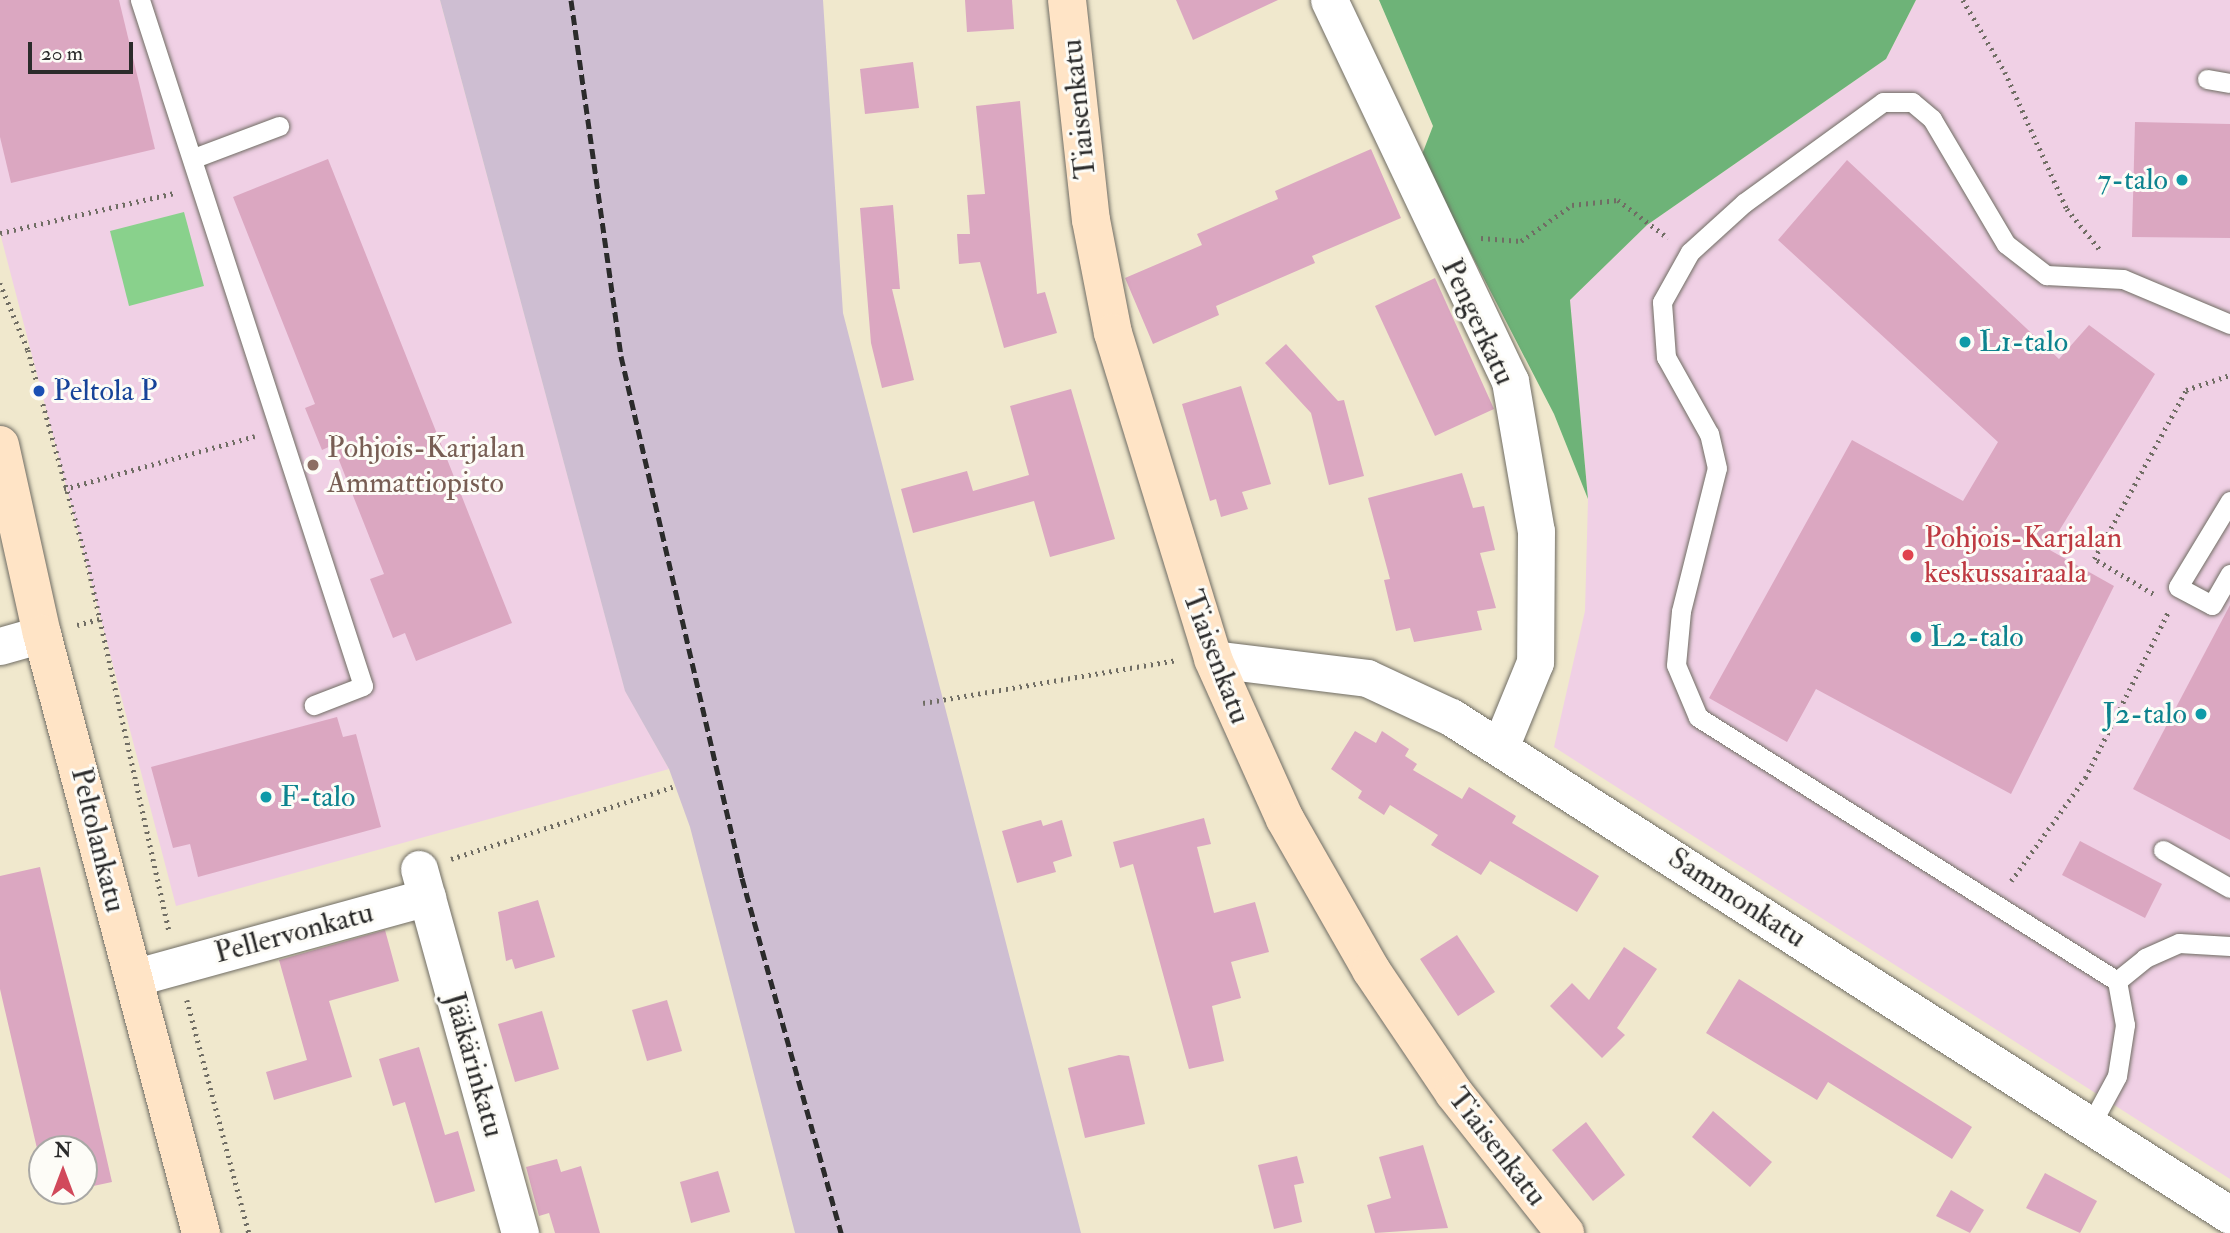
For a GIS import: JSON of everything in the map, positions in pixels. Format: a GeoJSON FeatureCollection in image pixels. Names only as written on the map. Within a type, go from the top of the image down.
{"type":"FeatureCollection","features":[{"type":"Feature","properties":{"kind":"street","name":"Tiaisenkatu"},"geometry":{"type":"LineString","coordinates":[[1067,0],[1091,220],[1113,333],[1197,659],[1371,970],[1454,1093],[1564,1233]]}},
{"type":"Feature","properties":{"kind":"street","name":"Pengerkatu"},"geometry":{"type":"LineString","coordinates":[[1329,0],[1510,382],[1536,531],[1535,662],[1501,745]]}},
{"type":"Feature","properties":{"kind":"street","name":"Peltolankatu"},"geometry":{"type":"LineString","coordinates":[[0,445],[42,634],[201,1233]]}},
{"type":"Feature","properties":{"kind":"street"},"geometry":{"type":"LineString","coordinates":[[0,646],[42,634]]}},
{"type":"Feature","properties":{"kind":"street","name":"Sammonkatu"},"geometry":{"type":"LineString","coordinates":[[1197,659],[1367,678],[1501,745],[2230,1216]]}},
{"type":"Feature","properties":{"kind":"street","name":"Pellervonkatu"},"geometry":{"type":"LineString","coordinates":[[133,978],[423,883]]}},
{"type":"Feature","properties":{"kind":"street","name":"Jääkärinkatu"},"geometry":{"type":"LineString","coordinates":[[423,883],[520,1233]]}},
{"type":"Feature","properties":{"kind":"lane"},"geometry":{"type":"LineString","coordinates":[[140,0],[194,158],[363,687],[314,705]]}},
{"type":"Feature","properties":{"kind":"lane"},"geometry":{"type":"LineString","coordinates":[[2207,79],[2230,83]]}},
{"type":"Feature","properties":{"kind":"lane"},"geometry":{"type":"LineString","coordinates":[[2090,1126],[2118,1076],[2125,1026],[2118,981],[1698,717],[1676,665],[1681,611],[1717,468],[1709,434],[1667,357],[1662,302],[1690,252],[1744,202],[1883,102],[1912,102],[1932,119],[2006,244],[2046,275],[2123,279],[2230,324]]}},
{"type":"Feature","properties":{"kind":"lane"},"geometry":{"type":"LineString","coordinates":[[194,158],[279,126]]}},
{"type":"Feature","properties":{"kind":"lane"},"geometry":{"type":"LineString","coordinates":[[2230,501],[2178,587],[2212,605],[2230,573]]}},
{"type":"Feature","properties":{"kind":"lane"},"geometry":{"type":"LineString","coordinates":[[2163,849],[2230,888]]}},
{"type":"Feature","properties":{"kind":"lane"},"geometry":{"type":"LineString","coordinates":[[2118,981],[2145,958],[2179,943],[2230,946]]}},
{"type":"Feature","properties":{"kind":"path"},"geometry":{"type":"LineString","coordinates":[[1963,0],[2005,72],[2067,209],[2123,279]]}},
{"type":"Feature","properties":{"kind":"path"},"geometry":{"type":"LineString","coordinates":[[0,233],[203,187]]}},
{"type":"Feature","properties":{"kind":"path"},"geometry":{"type":"LineString","coordinates":[[1443,245],[1462,237],[1521,241],[1572,205],[1618,200],[1690,252]]}},
{"type":"Feature","properties":{"kind":"path"},"geometry":{"type":"LineString","coordinates":[[0,283],[28,350],[135,758],[178,965],[249,1233]]}},
{"type":"Feature","properties":{"kind":"path"},"geometry":{"type":"LineString","coordinates":[[2161,598],[2095,559],[2186,390],[2230,375]]}},
{"type":"Feature","properties":{"kind":"path"},"geometry":{"type":"LineString","coordinates":[[64,489],[281,430]]}},
{"type":"Feature","properties":{"kind":"path"},"geometry":{"type":"LineString","coordinates":[[1997,905],[2085,778],[2172,605]]}},
{"type":"Feature","properties":{"kind":"path"},"geometry":{"type":"LineString","coordinates":[[923,704],[1197,659]]}},
{"type":"Feature","properties":{"kind":"path"},"geometry":{"type":"LineString","coordinates":[[423,883],[673,787]]}},
{"type":"Feature","properties":{"kind":"shaded area","name":"Pohjois-Karjalan Ammattiopisto"},"geometry":{"type":"Polygon","coordinates":[[[0,0],[440,0],[625,690],[669,769],[176,906],[0,233],[0,0]]]}},
{"type":"Feature","properties":{"kind":"shaded area"},"geometry":{"type":"Polygon","coordinates":[[[440,0],[823,0],[843,313],[1081,1233],[795,1233],[690,827],[669,769],[625,691],[440,0]]]}},
{"type":"Feature","properties":{"kind":"shaded area","name":"Pohjois-Karjalan keskussairaala"},"geometry":{"type":"Polygon","coordinates":[[[1916,0],[2230,0],[2230,1179],[1554,747],[1585,611],[1588,499],[1570,300],[1647,225],[1886,59],[1916,0]]]}},
{"type":"Feature","properties":{"kind":"green space"},"geometry":{"type":"Polygon","coordinates":[[[1379,0],[1916,0],[1886,59],[1647,225],[1570,300],[1588,499],[1554,414],[1421,157],[1433,126],[1379,0]]]}},
{"type":"Feature","properties":{"kind":"green space"},"geometry":{"type":"Polygon","coordinates":[[[184,212],[204,286],[129,306],[110,231],[184,212]]]}},
{"type":"Feature","properties":{"kind":"building"},"geometry":{"type":"Polygon","coordinates":[[[0,0],[119,0],[155,149],[11,183],[0,137],[0,0]]]}},
{"type":"Feature","properties":{"kind":"building"},"geometry":{"type":"Polygon","coordinates":[[[965,0],[1012,0],[1014,29],[967,32],[965,0]]]}},
{"type":"Feature","properties":{"kind":"building"},"geometry":{"type":"Polygon","coordinates":[[[1176,0],[1278,0],[1193,40],[1176,0]]]}},
{"type":"Feature","properties":{"kind":"building"},"geometry":{"type":"Polygon","coordinates":[[[913,62],[919,108],[865,114],[860,69],[913,62]]]}},
{"type":"Feature","properties":{"kind":"building"},"geometry":{"type":"Polygon","coordinates":[[[1020,101],[1037,294],[1045,292],[1057,333],[1004,348],[980,262],[959,264],[957,234],[970,234],[967,195],[985,194],[976,106],[1020,101]]]}},
{"type":"Feature","properties":{"kind":"building","name":"7-talo"},"geometry":{"type":"Polygon","coordinates":[[[2135,122],[2230,124],[2230,238],[2132,237],[2135,122]]]}},
{"type":"Feature","properties":{"kind":"building"},"geometry":{"type":"Polygon","coordinates":[[[1371,149],[1401,218],[1312,256],[1315,263],[1216,306],[1219,315],[1153,344],[1125,278],[1202,245],[1197,234],[1278,199],[1275,191],[1371,149]]]}},
{"type":"Feature","properties":{"kind":"building"},"geometry":{"type":"Polygon","coordinates":[[[328,159],[512,623],[416,661],[405,633],[393,638],[370,579],[384,574],[333,445],[322,450],[305,408],[315,404],[233,197],[328,159]]]}},
{"type":"Feature","properties":{"kind":"building","name":"L2-talo"},"geometry":{"type":"Polygon","coordinates":[[[1847,160],[2059,359],[2089,325],[2155,374],[2048,549],[2114,586],[2011,794],[1816,689],[1787,742],[1709,698],[1852,440],[1963,501],[1998,442],[1778,240],[1847,160]]]}},
{"type":"Feature","properties":{"kind":"building"},"geometry":{"type":"Polygon","coordinates":[[[893,205],[900,289],[892,289],[914,380],[882,388],[871,343],[860,208],[893,205]]]}},
{"type":"Feature","properties":{"kind":"building"},"geometry":{"type":"Polygon","coordinates":[[[1435,278],[1494,409],[1435,436],[1375,306],[1435,278]]]}},
{"type":"Feature","properties":{"kind":"building"},"geometry":{"type":"Polygon","coordinates":[[[1286,344],[1338,401],[1344,400],[1364,476],[1329,485],[1311,413],[1265,363],[1286,344]]]}},
{"type":"Feature","properties":{"kind":"building"},"geometry":{"type":"Polygon","coordinates":[[[1241,386],[1271,484],[1242,492],[1248,509],[1221,517],[1216,499],[1210,501],[1182,404],[1241,386]]]}},
{"type":"Feature","properties":{"kind":"building"},"geometry":{"type":"Polygon","coordinates":[[[1071,389],[1115,539],[1050,557],[1034,501],[913,533],[901,489],[967,471],[973,491],[1029,475],[1010,406],[1071,389]]]}},
{"type":"Feature","properties":{"kind":"building"},"geometry":{"type":"Polygon","coordinates":[[[1462,473],[1473,508],[1484,506],[1495,550],[1480,553],[1496,608],[1477,611],[1482,630],[1414,642],[1410,628],[1396,631],[1384,580],[1390,579],[1368,498],[1462,473]]]}},
{"type":"Feature","properties":{"kind":"building","name":"J2-talo"},"geometry":{"type":"Polygon","coordinates":[[[2230,605],[2230,840],[2133,789],[2230,605]]]}},
{"type":"Feature","properties":{"kind":"building","name":"F-talo"},"geometry":{"type":"Polygon","coordinates":[[[337,717],[343,737],[356,734],[381,827],[198,877],[190,844],[173,848],[151,767],[337,717]]]}},
{"type":"Feature","properties":{"kind":"building"},"geometry":{"type":"Polygon","coordinates":[[[1355,731],[1376,743],[1382,731],[1409,749],[1405,756],[1417,764],[1413,770],[1462,799],[1469,787],[1516,816],[1512,823],[1599,876],[1577,912],[1490,861],[1481,875],[1431,845],[1438,835],[1390,805],[1384,815],[1358,798],[1362,791],[1331,769],[1355,731]]]}},
{"type":"Feature","properties":{"kind":"building"},"geometry":{"type":"Polygon","coordinates":[[[1204,818],[1211,844],[1197,847],[1214,913],[1255,902],[1269,952],[1231,962],[1241,998],[1212,1006],[1224,1061],[1189,1069],[1133,864],[1120,868],[1113,842],[1204,818]]]}},
{"type":"Feature","properties":{"kind":"building"},"geometry":{"type":"Polygon","coordinates":[[[1041,820],[1043,826],[1062,820],[1072,856],[1053,862],[1056,872],[1017,883],[1002,831],[1041,820]]]}},
{"type":"Feature","properties":{"kind":"building"},"geometry":{"type":"Polygon","coordinates":[[[2080,841],[2162,884],[2145,918],[2062,875],[2080,841]]]}},
{"type":"Feature","properties":{"kind":"building"},"geometry":{"type":"Polygon","coordinates":[[[40,867],[112,1182],[98,1185],[98,1135],[34,1135],[0,989],[0,876],[40,867]]]}},
{"type":"Feature","properties":{"kind":"building"},"geometry":{"type":"Polygon","coordinates":[[[538,900],[555,957],[515,969],[512,959],[506,961],[498,912],[538,900]]]}},
{"type":"Feature","properties":{"kind":"building"},"geometry":{"type":"Polygon","coordinates":[[[385,930],[399,981],[329,1001],[352,1077],[274,1100],[266,1072],[307,1060],[279,960],[385,930]]]}},
{"type":"Feature","properties":{"kind":"building"},"geometry":{"type":"Polygon","coordinates":[[[1457,935],[1495,992],[1458,1016],[1420,959],[1457,935]]]}},
{"type":"Feature","properties":{"kind":"building"},"geometry":{"type":"Polygon","coordinates":[[[1624,947],[1657,969],[1617,1028],[1625,1035],[1602,1058],[1550,1006],[1572,983],[1589,1000],[1624,947]]]}},
{"type":"Feature","properties":{"kind":"building"},"geometry":{"type":"Polygon","coordinates":[[[1739,979],[1972,1127],[1952,1159],[1828,1082],[1817,1100],[1706,1033],[1739,979]]]}},
{"type":"Feature","properties":{"kind":"building"},"geometry":{"type":"Polygon","coordinates":[[[667,1000],[682,1051],[647,1061],[632,1010],[667,1000]]]}},
{"type":"Feature","properties":{"kind":"building"},"geometry":{"type":"Polygon","coordinates":[[[542,1011],[559,1069],[515,1082],[498,1024],[542,1011]]]}},
{"type":"Feature","properties":{"kind":"building"},"geometry":{"type":"Polygon","coordinates":[[[419,1047],[445,1135],[458,1131],[475,1191],[435,1203],[405,1102],[393,1106],[379,1059],[419,1047]]]}},
{"type":"Feature","properties":{"kind":"building"},"geometry":{"type":"Polygon","coordinates":[[[1119,1055],[1129,1056],[1145,1124],[1085,1138],[1068,1068],[1119,1055]]]}},
{"type":"Feature","properties":{"kind":"building"},"geometry":{"type":"Polygon","coordinates":[[[1713,1111],[1772,1162],[1750,1187],[1692,1137],[1713,1111]]]}},
{"type":"Feature","properties":{"kind":"building"},"geometry":{"type":"Polygon","coordinates":[[[1586,1122],[1625,1175],[1593,1201],[1552,1150],[1586,1122]]]}},
{"type":"Feature","properties":{"kind":"building"},"geometry":{"type":"Polygon","coordinates":[[[1423,1145],[1448,1228],[1375,1233],[1367,1205],[1391,1198],[1379,1157],[1423,1145]]]}},
{"type":"Feature","properties":{"kind":"building"},"geometry":{"type":"Polygon","coordinates":[[[1297,1156],[1304,1183],[1294,1185],[1302,1222],[1274,1229],[1258,1165],[1297,1156]]]}},
{"type":"Feature","properties":{"kind":"building"},"geometry":{"type":"Polygon","coordinates":[[[557,1159],[561,1172],[581,1166],[600,1233],[555,1233],[549,1213],[539,1216],[526,1167],[557,1159]]]}},
{"type":"Feature","properties":{"kind":"building"},"geometry":{"type":"Polygon","coordinates":[[[718,1171],[730,1212],[691,1223],[680,1182],[718,1171]]]}},
{"type":"Feature","properties":{"kind":"building"},"geometry":{"type":"Polygon","coordinates":[[[2045,1173],[2097,1201],[2080,1233],[2026,1208],[2045,1173]]]}},
{"type":"Feature","properties":{"kind":"building"},"geometry":{"type":"Polygon","coordinates":[[[1951,1190],[1984,1210],[1970,1233],[1936,1216],[1951,1190]]]}},
{"type":"Feature","properties":{"kind":"railway"},"geometry":{"type":"LineString","coordinates":[[571,0],[621,356],[742,878],[841,1233]]}},
{"type":"Feature","properties":{"kind":"place","name":"7-talo"},"geometry":{"type":"Point","coordinates":[2182,180]}},
{"type":"Feature","properties":{"kind":"place","name":"L1-talo"},"geometry":{"type":"Point","coordinates":[1965,342]}},
{"type":"Feature","properties":{"kind":"place","name":"Peltola P"},"geometry":{"type":"Point","coordinates":[39,391]}},
{"type":"Feature","properties":{"kind":"place","name":"Pohjois-Karjalan Ammattiopisto"},"geometry":{"type":"Point","coordinates":[313,465]}},
{"type":"Feature","properties":{"kind":"place","name":"Pohjois-Karjalan keskussairaala"},"geometry":{"type":"Point","coordinates":[1908,555]}},
{"type":"Feature","properties":{"kind":"place","name":"L2-talo"},"geometry":{"type":"Point","coordinates":[1916,637]}},
{"type":"Feature","properties":{"kind":"place","name":"J2-talo"},"geometry":{"type":"Point","coordinates":[2201,714]}},
{"type":"Feature","properties":{"kind":"place","name":"F-talo"},"geometry":{"type":"Point","coordinates":[266,797]}}]}
